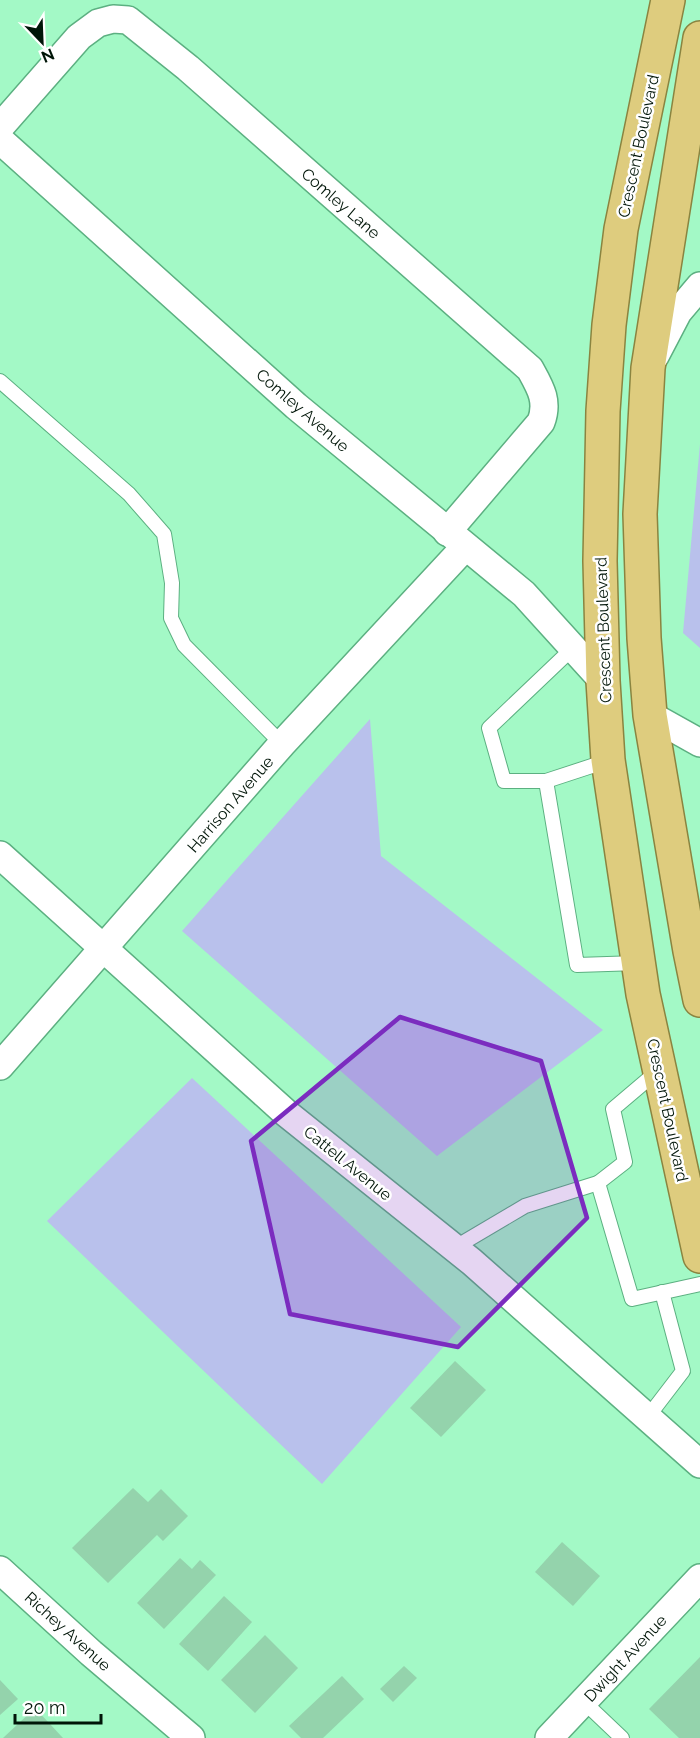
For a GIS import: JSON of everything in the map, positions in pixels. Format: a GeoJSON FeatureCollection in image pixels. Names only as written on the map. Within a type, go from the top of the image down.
{"type":"FeatureCollection","features":[{"type":"Feature","properties":{"kind":"highway","name":"Crescent Boulevard"},"geometry":{"type":"LineString","coordinates":[[668,0],[621,229],[609,325],[603,411],[600,561],[603,681],[608,760],[643,994],[700,1256]]}},
{"type":"Feature","properties":{"kind":"highway"},"geometry":{"type":"LineString","coordinates":[[700,38],[648,368],[640,514],[644,639],[650,715],[700,1000]]}},
{"type":"Feature","properties":{"kind":"street","name":"Comley Lane"},"geometry":{"type":"LineString","coordinates":[[0,127],[80,37],[98,23],[113,19],[128,20],[188,68],[530,369],[545,400],[545,412],[541,422],[456,539]]}},
{"type":"Feature","properties":{"kind":"street","name":"Comley Avenue"},"geometry":{"type":"LineString","coordinates":[[0,140],[296,406],[524,594],[603,681]]}},
{"type":"Feature","properties":{"kind":"street"},"geometry":{"type":"LineString","coordinates":[[648,368],[678,312],[700,286]]}},
{"type":"Feature","properties":{"kind":"street","name":"Harrison Avenue"},"geometry":{"type":"LineString","coordinates":[[0,1066],[282,744],[456,539]]}},
{"type":"Feature","properties":{"kind":"street"},"geometry":{"type":"LineString","coordinates":[[650,715],[700,743]]}},
{"type":"Feature","properties":{"kind":"street","name":"Cattell Avenue"},"geometry":{"type":"LineString","coordinates":[[0,855],[286,1113],[454,1248],[700,1464]]}},
{"type":"Feature","properties":{"kind":"street","name":"Richey Avenue"},"geometry":{"type":"LineString","coordinates":[[0,1570],[91,1653],[191,1738]]}},
{"type":"Feature","properties":{"kind":"street","name":"Dwight Avenue"},"geometry":{"type":"LineString","coordinates":[[549,1738],[700,1578]]}},
{"type":"Feature","properties":{"kind":"lane"},"geometry":{"type":"LineString","coordinates":[[0,381],[129,494],[164,534],[172,583],[171,618],[184,645],[282,744]]}},
{"type":"Feature","properties":{"kind":"lane"},"geometry":{"type":"LineString","coordinates":[[573,648],[489,728],[504,781],[546,781],[608,760]]}},
{"type":"Feature","properties":{"kind":"lane"},"geometry":{"type":"LineString","coordinates":[[546,781],[577,965],[638,963]]}},
{"type":"Feature","properties":{"kind":"lane"},"geometry":{"type":"LineString","coordinates":[[454,1248],[525,1206],[598,1183],[625,1162],[613,1109],[659,1070]]}},
{"type":"Feature","properties":{"kind":"lane"},"geometry":{"type":"LineString","coordinates":[[598,1183],[632,1299],[700,1284]]}},
{"type":"Feature","properties":{"kind":"lane"},"geometry":{"type":"LineString","coordinates":[[647,1418],[683,1371],[662,1292]]}},
{"type":"Feature","properties":{"kind":"lane"},"geometry":{"type":"LineString","coordinates":[[584,1701],[622,1738]]}},
{"type":"Feature","properties":{"kind":"highlighted area"},"geometry":{"type":"Polygon","coordinates":[[[400,1017],[541,1061],[587,1218],[458,1347],[290,1314],[251,1141],[400,1017]]]}},
{"type":"Feature","properties":{"kind":"shaded area"},"geometry":{"type":"Polygon","coordinates":[[[700,444],[700,648],[683,633],[700,444]]]}},
{"type":"Feature","properties":{"kind":"shaded area"},"geometry":{"type":"Polygon","coordinates":[[[370,719],[381,856],[603,1030],[437,1156],[182,931],[370,719]]]}},
{"type":"Feature","properties":{"kind":"shaded area"},"geometry":{"type":"Polygon","coordinates":[[[192,1078],[461,1327],[322,1484],[47,1221],[192,1078]]]}},
{"type":"Feature","properties":{"kind":"building"},"geometry":{"type":"Polygon","coordinates":[[[455,1361],[486,1390],[441,1437],[410,1408],[455,1361]]]}},
{"type":"Feature","properties":{"kind":"building"},"geometry":{"type":"Polygon","coordinates":[[[133,1488],[148,1502],[161,1489],[188,1516],[163,1541],[157,1535],[108,1583],[72,1548],[133,1488]]]}},
{"type":"Feature","properties":{"kind":"building"},"geometry":{"type":"Polygon","coordinates":[[[562,1542],[600,1576],[573,1606],[535,1572],[562,1542]]]}},
{"type":"Feature","properties":{"kind":"building"},"geometry":{"type":"Polygon","coordinates":[[[180,1558],[192,1569],[200,1560],[216,1575],[164,1629],[137,1603],[180,1558]]]}},
{"type":"Feature","properties":{"kind":"building"},"geometry":{"type":"Polygon","coordinates":[[[224,1596],[252,1622],[208,1671],[179,1644],[224,1596]]]}},
{"type":"Feature","properties":{"kind":"building"},"geometry":{"type":"Polygon","coordinates":[[[265,1635],[298,1668],[255,1713],[221,1680],[265,1635]]]}},
{"type":"Feature","properties":{"kind":"building"},"geometry":{"type":"Polygon","coordinates":[[[700,1657],[700,1738],[679,1738],[649,1709],[700,1657]]]}},
{"type":"Feature","properties":{"kind":"building"},"geometry":{"type":"Polygon","coordinates":[[[404,1666],[417,1678],[393,1702],[380,1689],[404,1666]]]}},
{"type":"Feature","properties":{"kind":"building"},"geometry":{"type":"Polygon","coordinates":[[[342,1676],[364,1699],[323,1738],[301,1738],[289,1726],[342,1676]]]}},
{"type":"Feature","properties":{"kind":"building"},"geometry":{"type":"Polygon","coordinates":[[[0,1680],[18,1699],[0,1715],[0,1680]]]}},
{"type":"Feature","properties":{"kind":"building"},"geometry":{"type":"Polygon","coordinates":[[[35,1708],[63,1738],[3,1738],[35,1708]]]}}]}
